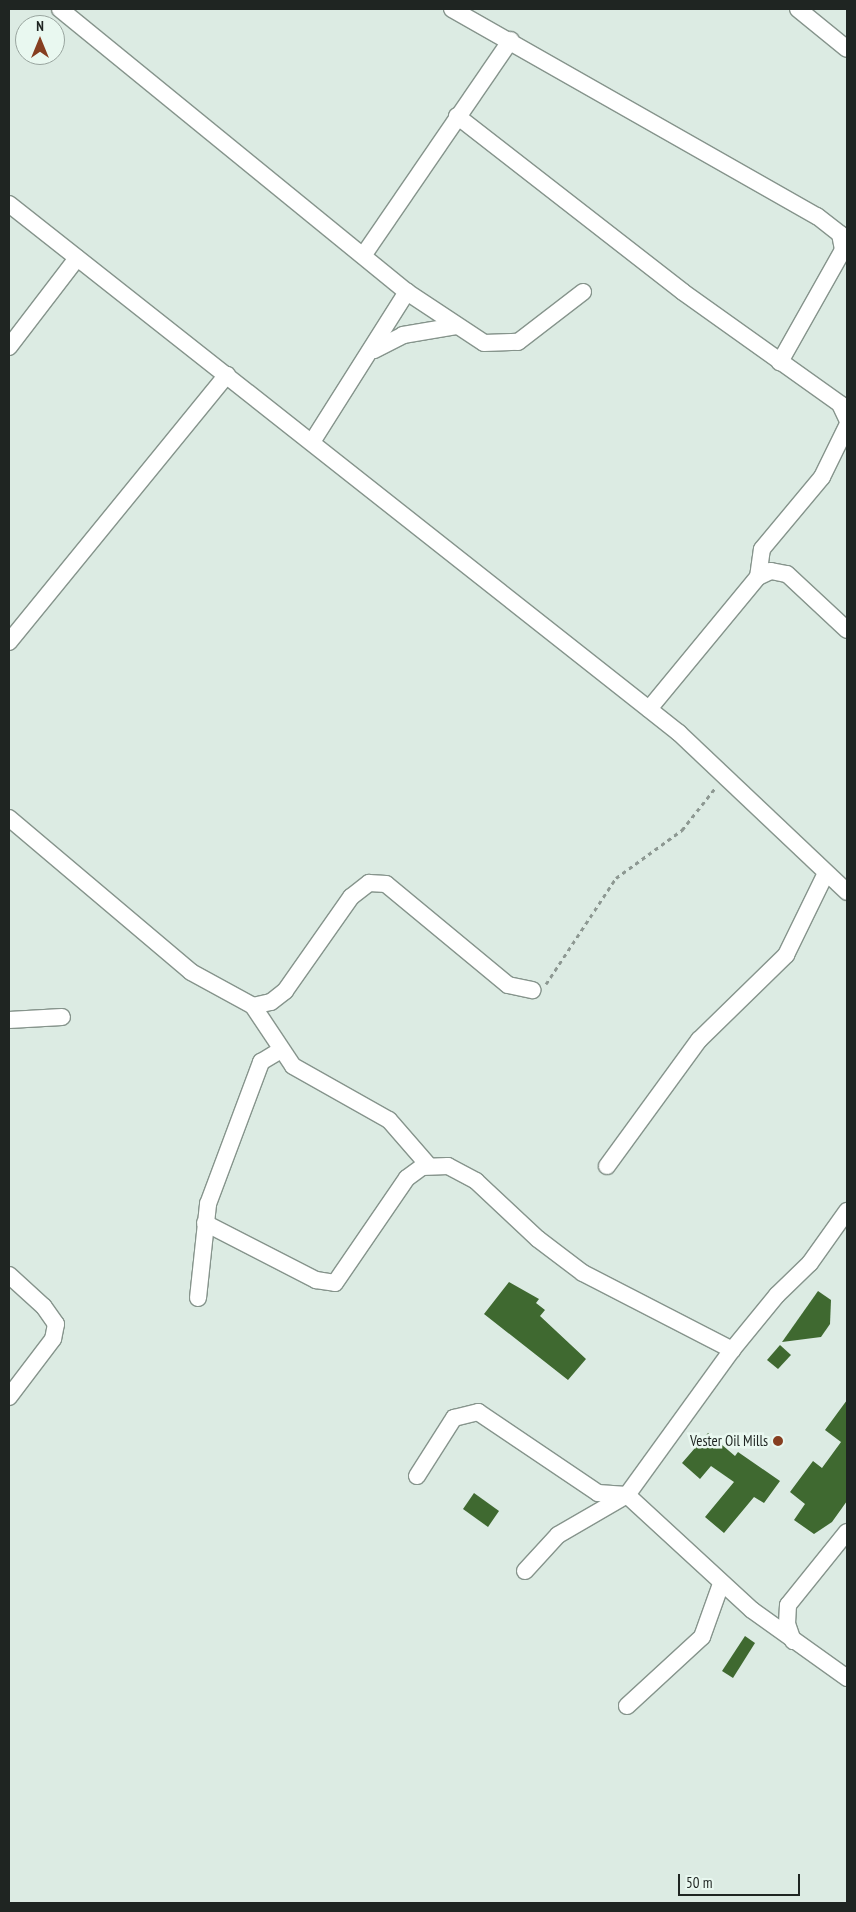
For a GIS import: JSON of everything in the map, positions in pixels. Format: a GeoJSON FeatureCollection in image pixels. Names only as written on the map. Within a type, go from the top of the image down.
{"type":"FeatureCollection","features":[{"type":"Feature","properties":{"kind":"street"},"geometry":{"type":"LineString","coordinates":[[60,9],[365,253],[407,292],[484,344],[509,345],[583,292]]}},
{"type":"Feature","properties":{"kind":"street"},"geometry":{"type":"LineString","coordinates":[[452,9],[511,40],[817,216],[840,234],[843,250],[780,362]]}},
{"type":"Feature","properties":{"kind":"street"},"geometry":{"type":"LineString","coordinates":[[798,9],[847,49]]}},
{"type":"Feature","properties":{"kind":"street"},"geometry":{"type":"LineString","coordinates":[[365,253],[457,116],[511,40]]}},
{"type":"Feature","properties":{"kind":"street"},"geometry":{"type":"LineString","coordinates":[[457,116],[780,362],[840,404],[847,419]]}},
{"type":"Feature","properties":{"kind":"street"},"geometry":{"type":"LineString","coordinates":[[9,204],[648,709],[724,775],[847,892]]}},
{"type":"Feature","properties":{"kind":"street"},"geometry":{"type":"LineString","coordinates":[[9,347],[77,258]]}},
{"type":"Feature","properties":{"kind":"street"},"geometry":{"type":"LineString","coordinates":[[312,442],[374,350],[407,292]]}},
{"type":"Feature","properties":{"kind":"street"},"geometry":{"type":"LineString","coordinates":[[374,350],[403,334],[456,326]]}},
{"type":"Feature","properties":{"kind":"street"},"geometry":{"type":"LineString","coordinates":[[9,642],[227,375]]}},
{"type":"Feature","properties":{"kind":"street"},"geometry":{"type":"LineString","coordinates":[[758,577],[767,541],[822,477],[847,426]]}},
{"type":"Feature","properties":{"kind":"street"},"geometry":{"type":"LineString","coordinates":[[648,709],[758,577],[771,571],[787,574],[847,630]]}},
{"type":"Feature","properties":{"kind":"street"},"geometry":{"type":"LineString","coordinates":[[9,818],[191,972],[253,1006],[279,1051],[308,1078],[389,1120],[429,1166]]}},
{"type":"Feature","properties":{"kind":"street"},"geometry":{"type":"LineString","coordinates":[[607,1166],[699,1040],[786,955],[826,872]]}},
{"type":"Feature","properties":{"kind":"street"},"geometry":{"type":"LineString","coordinates":[[253,1006],[271,1002],[285,991],[351,897],[369,883],[386,884],[508,985],[532,990]]}},
{"type":"Feature","properties":{"kind":"street"},"geometry":{"type":"LineString","coordinates":[[9,1020],[62,1017]]}},
{"type":"Feature","properties":{"kind":"street"},"geometry":{"type":"LineString","coordinates":[[198,1298],[208,1204],[261,1062],[279,1051]]}},
{"type":"Feature","properties":{"kind":"street"},"geometry":{"type":"LineString","coordinates":[[205,1223],[316,1280],[335,1283],[364,1245],[392,1197],[414,1171],[429,1166],[448,1166],[476,1180],[538,1239],[583,1273],[732,1350]]}},
{"type":"Feature","properties":{"kind":"street"},"geometry":{"type":"LineString","coordinates":[[525,1571],[558,1535],[627,1495],[732,1350],[776,1295],[810,1262],[847,1211]]}},
{"type":"Feature","properties":{"kind":"street"},"geometry":{"type":"LineString","coordinates":[[9,1275],[44,1307],[56,1324],[53,1339],[9,1396]]}},
{"type":"Feature","properties":{"kind":"street"},"geometry":{"type":"LineString","coordinates":[[417,1476],[454,1418],[478,1412],[598,1493],[627,1495],[721,1584],[793,1641],[847,1678]]}},
{"type":"Feature","properties":{"kind":"street"},"geometry":{"type":"LineString","coordinates":[[793,1641],[787,1624],[788,1605],[847,1532]]}},
{"type":"Feature","properties":{"kind":"street"},"geometry":{"type":"LineString","coordinates":[[627,1706],[702,1637],[721,1584]]}},
{"type":"Feature","properties":{"kind":"path"},"geometry":{"type":"LineString","coordinates":[[532,990],[546,985],[616,878],[682,830],[724,775]]}},
{"type":"Feature","properties":{"kind":"building"},"geometry":{"type":"Polygon","coordinates":[[[509,1282],[539,1299],[536,1303],[545,1310],[540,1316],[586,1359],[568,1380],[484,1314],[509,1282]]]}},
{"type":"Feature","properties":{"kind":"building"},"geometry":{"type":"Polygon","coordinates":[[[818,1291],[831,1300],[830,1324],[821,1337],[782,1342],[818,1291]]]}},
{"type":"Feature","properties":{"kind":"building"},"geometry":{"type":"Polygon","coordinates":[[[780,1345],[791,1355],[778,1369],[767,1360],[780,1345]]]}},
{"type":"Feature","properties":{"kind":"building"},"geometry":{"type":"Polygon","coordinates":[[[847,1400],[847,1501],[832,1522],[814,1534],[794,1520],[805,1504],[790,1492],[813,1461],[822,1468],[841,1442],[825,1430],[847,1400]]]}},
{"type":"Feature","properties":{"kind":"building"},"geometry":{"type":"Polygon","coordinates":[[[708,1433],[735,1456],[738,1452],[780,1481],[764,1503],[754,1497],[724,1533],[705,1517],[734,1482],[711,1466],[700,1479],[682,1463],[708,1433]]]}},
{"type":"Feature","properties":{"kind":"building"},"geometry":{"type":"Polygon","coordinates":[[[474,1493],[499,1511],[488,1527],[463,1509],[474,1493]]]}},
{"type":"Feature","properties":{"kind":"building"},"geometry":{"type":"Polygon","coordinates":[[[745,1636],[755,1643],[733,1678],[722,1671],[745,1636]]]}},
{"type":"Feature","properties":{"kind":"place","name":"Vester Oil Mills"},"geometry":{"type":"Point","coordinates":[778,1441]}}]}
